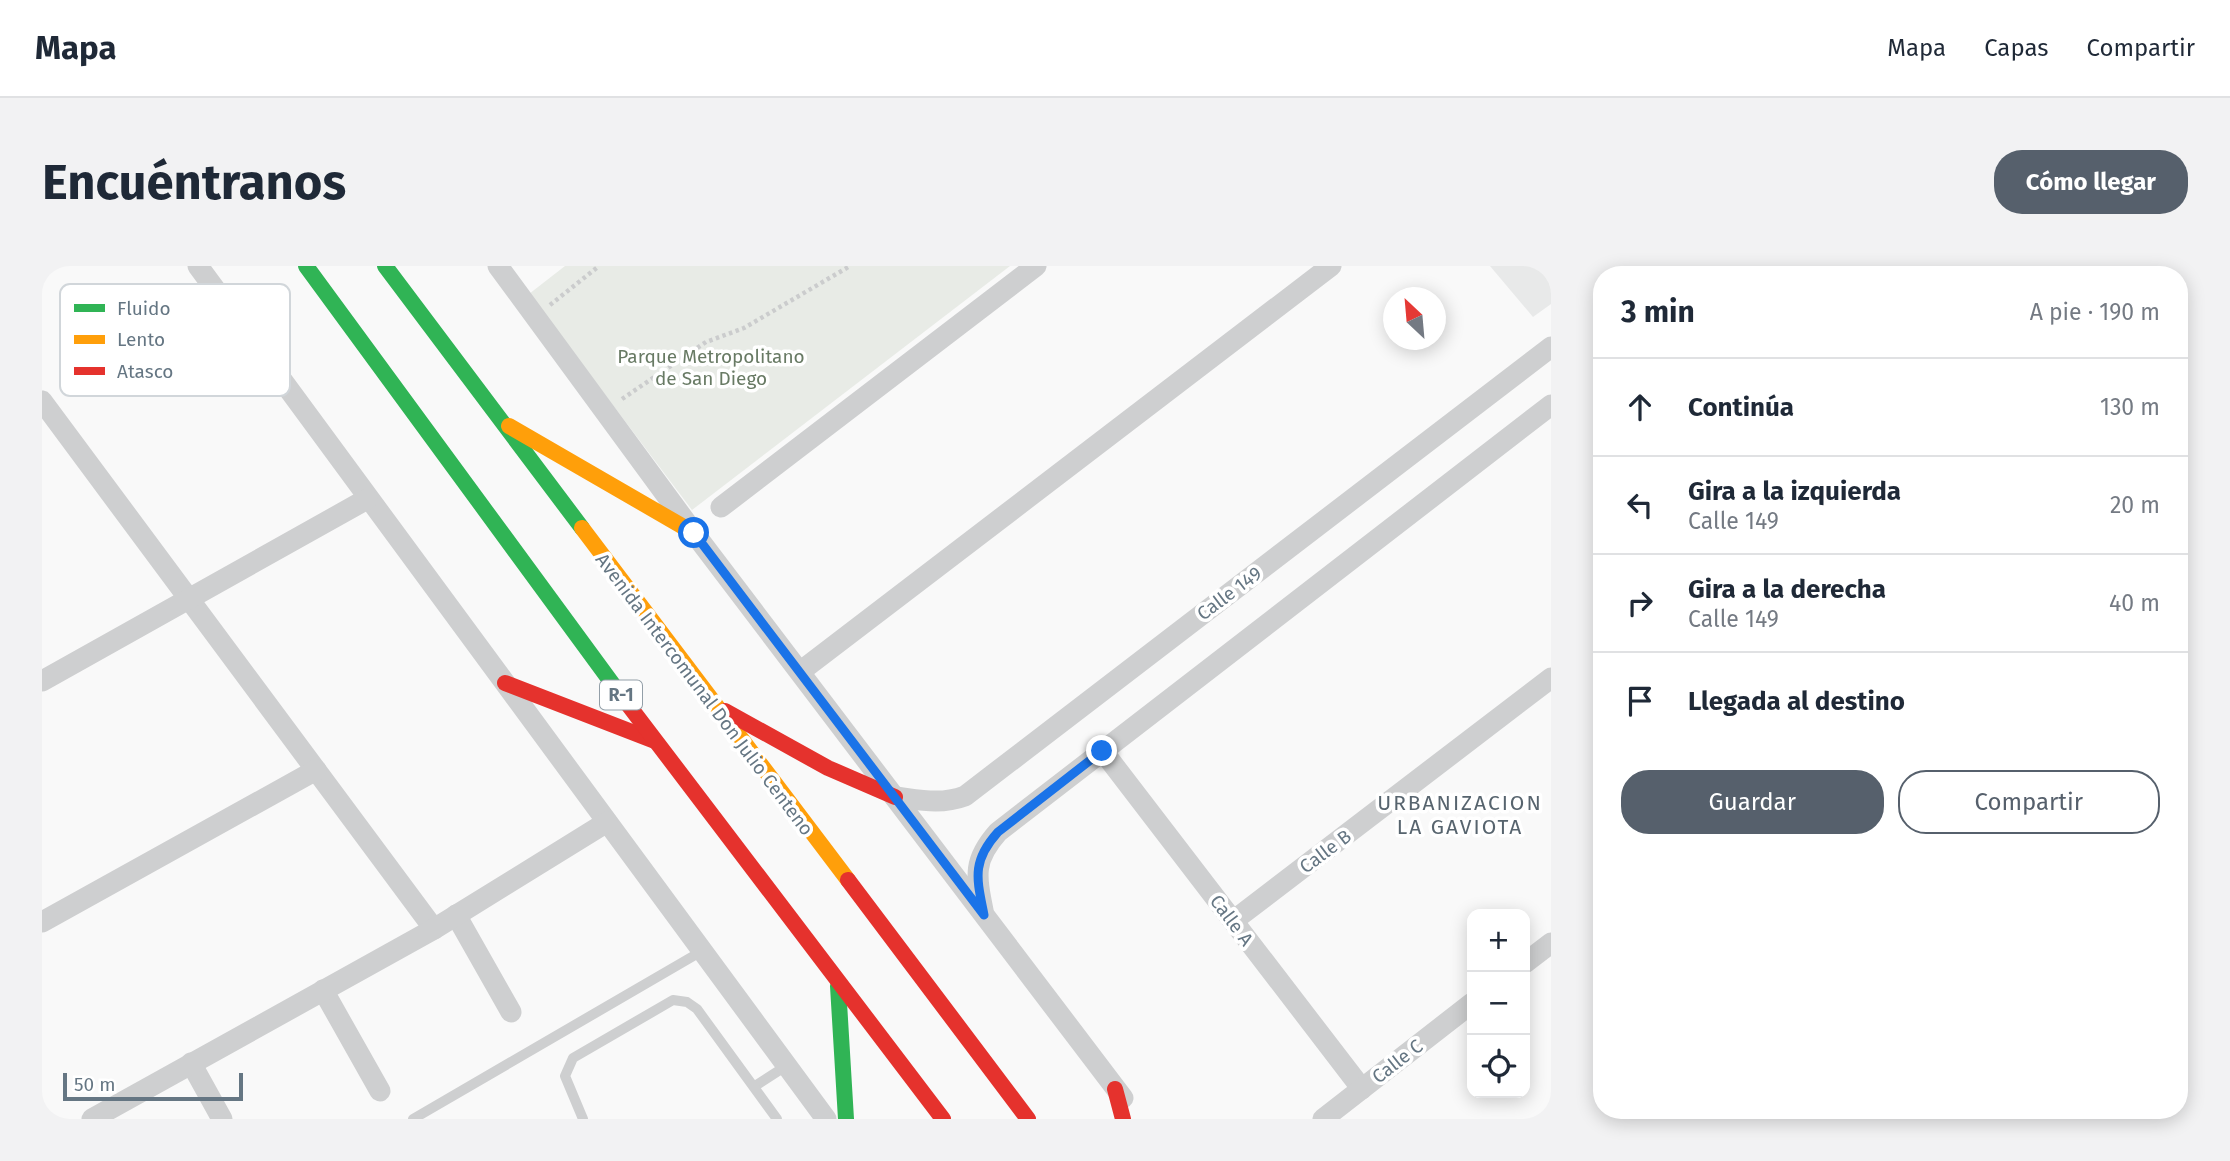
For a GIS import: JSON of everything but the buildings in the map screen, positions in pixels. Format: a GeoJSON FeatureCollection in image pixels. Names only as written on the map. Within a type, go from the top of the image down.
{"type":"FeatureCollection","features":[{"type":"Feature","properties":{"kind":"main road","name":"R-1"},"geometry":{"type":"LineString","coordinates":[[306,266],[654,741],[838,986],[943,1119]]}},
{"type":"Feature","properties":{"kind":"main road","name":"Avenida Intercomunal Don Julio Centeno"},"geometry":{"type":"LineString","coordinates":[[385,266],[497,419],[1028,1119]]}},
{"type":"Feature","properties":{"kind":"main road"},"geometry":{"type":"LineString","coordinates":[[497,419],[694,533]]}},
{"type":"Feature","properties":{"kind":"main road"},"geometry":{"type":"LineString","coordinates":[[505,683],[654,741]]}},
{"type":"Feature","properties":{"kind":"main road"},"geometry":{"type":"LineString","coordinates":[[712,704],[828,768],[895,797]]}},
{"type":"Feature","properties":{"kind":"main road"},"geometry":{"type":"LineString","coordinates":[[838,986],[846,1119]]}},
{"type":"Feature","properties":{"kind":"main road"},"geometry":{"type":"LineString","coordinates":[[1115,1088],[1123,1119]]}},
{"type":"Feature","properties":{"kind":"street"},"geometry":{"type":"LineString","coordinates":[[198,266],[211,284]]}},
{"type":"Feature","properties":{"kind":"street"},"geometry":{"type":"LineString","coordinates":[[498,266],[694,533],[1139,1119]]}},
{"type":"Feature","properties":{"kind":"street"},"geometry":{"type":"LineString","coordinates":[[721,507],[1036,266]]}},
{"type":"Feature","properties":{"kind":"street"},"geometry":{"type":"LineString","coordinates":[[801,671],[1331,266]]}},
{"type":"Feature","properties":{"kind":"street","name":"Calle 149"},"geometry":{"type":"LineString","coordinates":[[895,797],[950,802],[965,796],[1551,347]]}},
{"type":"Feature","properties":{"kind":"street"},"geometry":{"type":"LineString","coordinates":[[290,393],[826,1119]]}},
{"type":"Feature","properties":{"kind":"street"},"geometry":{"type":"LineString","coordinates":[[42,401],[434,929]]}},
{"type":"Feature","properties":{"kind":"street"},"geometry":{"type":"LineString","coordinates":[[984,915],[977,866],[985,846],[998,832],[1551,405]]}},
{"type":"Feature","properties":{"kind":"street"},"geometry":{"type":"LineString","coordinates":[[42,681],[367,499]]}},
{"type":"Feature","properties":{"kind":"street","name":"Calle B"},"geometry":{"type":"LineString","coordinates":[[1233,921],[1551,678]]}},
{"type":"Feature","properties":{"kind":"street","name":"Calle A"},"geometry":{"type":"LineString","coordinates":[[1102,751],[1362,1089]]}},
{"type":"Feature","properties":{"kind":"street"},"geometry":{"type":"LineString","coordinates":[[42,922],[316,770]]}},
{"type":"Feature","properties":{"kind":"street"},"geometry":{"type":"LineString","coordinates":[[92,1119],[434,929],[607,822]]}},
{"type":"Feature","properties":{"kind":"street"},"geometry":{"type":"LineString","coordinates":[[456,915],[511,1012]]}},
{"type":"Feature","properties":{"kind":"street"},"geometry":{"type":"LineString","coordinates":[[1530,959],[1551,943]]}},
{"type":"Feature","properties":{"kind":"street"},"geometry":{"type":"LineString","coordinates":[[323,990],[380,1091]]}},
{"type":"Feature","properties":{"kind":"street","name":"Calle C"},"geometry":{"type":"LineString","coordinates":[[1323,1119],[1467,1007]]}},
{"type":"Feature","properties":{"kind":"street"},"geometry":{"type":"LineString","coordinates":[[191,1063],[222,1119]]}},
{"type":"Feature","properties":{"kind":"lane"},"geometry":{"type":"LineString","coordinates":[[413,1119],[702,951]]}},
{"type":"Feature","properties":{"kind":"lane"},"geometry":{"type":"LineString","coordinates":[[583,1119],[565,1076],[566,1068],[573,1058],[673,1000],[687,1002],[696,1009],[777,1119]]}},
{"type":"Feature","properties":{"kind":"lane"},"geometry":{"type":"LineString","coordinates":[[755,1086],[786,1066]]}},
{"type":"Feature","properties":{"kind":"path"},"geometry":{"type":"LineString","coordinates":[[535,316],[599,266]]}},
{"type":"Feature","properties":{"kind":"path"},"geometry":{"type":"LineString","coordinates":[[605,411],[706,342],[744,328],[850,266]]}},
{"type":"Feature","properties":{"kind":"shaded area"},"geometry":{"type":"Polygon","coordinates":[[[1490,266],[1551,266],[1551,304],[1533,317],[1490,266]]]}},
{"type":"Feature","properties":{"kind":"green space","name":"Parque Metropolitano de San Diego"},"geometry":{"type":"Polygon","coordinates":[[[565,266],[1010,266],[692,510],[529,294],[565,266]]]}},
{"type":"Feature","properties":{"kind":"traffic: fast"},"geometry":{"type":"LineString","coordinates":[[306,266],[617,690]]}},
{"type":"Feature","properties":{"kind":"traffic: fast"},"geometry":{"type":"LineString","coordinates":[[385,266],[582,528]]}},
{"type":"Feature","properties":{"kind":"traffic: fast"},"geometry":{"type":"LineString","coordinates":[[838,986],[846,1119]]}},
{"type":"Feature","properties":{"kind":"traffic: slow"},"geometry":{"type":"LineString","coordinates":[[509,426],[694,533]]}},
{"type":"Feature","properties":{"kind":"traffic: slow"},"geometry":{"type":"LineString","coordinates":[[582,528],[848,880]]}},
{"type":"Feature","properties":{"kind":"traffic: jam"},"geometry":{"type":"LineString","coordinates":[[505,683],[655,741]]}},
{"type":"Feature","properties":{"kind":"traffic: jam"},"geometry":{"type":"LineString","coordinates":[[617,690],[943,1119]]}},
{"type":"Feature","properties":{"kind":"traffic: jam"},"geometry":{"type":"LineString","coordinates":[[725,711],[828,768],[895,797]]}},
{"type":"Feature","properties":{"kind":"traffic: jam"},"geometry":{"type":"LineString","coordinates":[[848,880],[1028,1119]]}},
{"type":"Feature","properties":{"kind":"traffic: jam"},"geometry":{"type":"LineString","coordinates":[[1115,1089],[1123,1119]]}},
{"type":"Feature","properties":{"kind":"district","name":"URBANIZACION LA GAVIOTA"},"geometry":{"type":"Point","coordinates":[1460,815]}},
{"type":"Feature","properties":{"kind":"route"},"geometry":{"type":"LineString","coordinates":[[694,533],[984,915],[977,866],[985,846],[998,832],[1102,751]]}}]}
